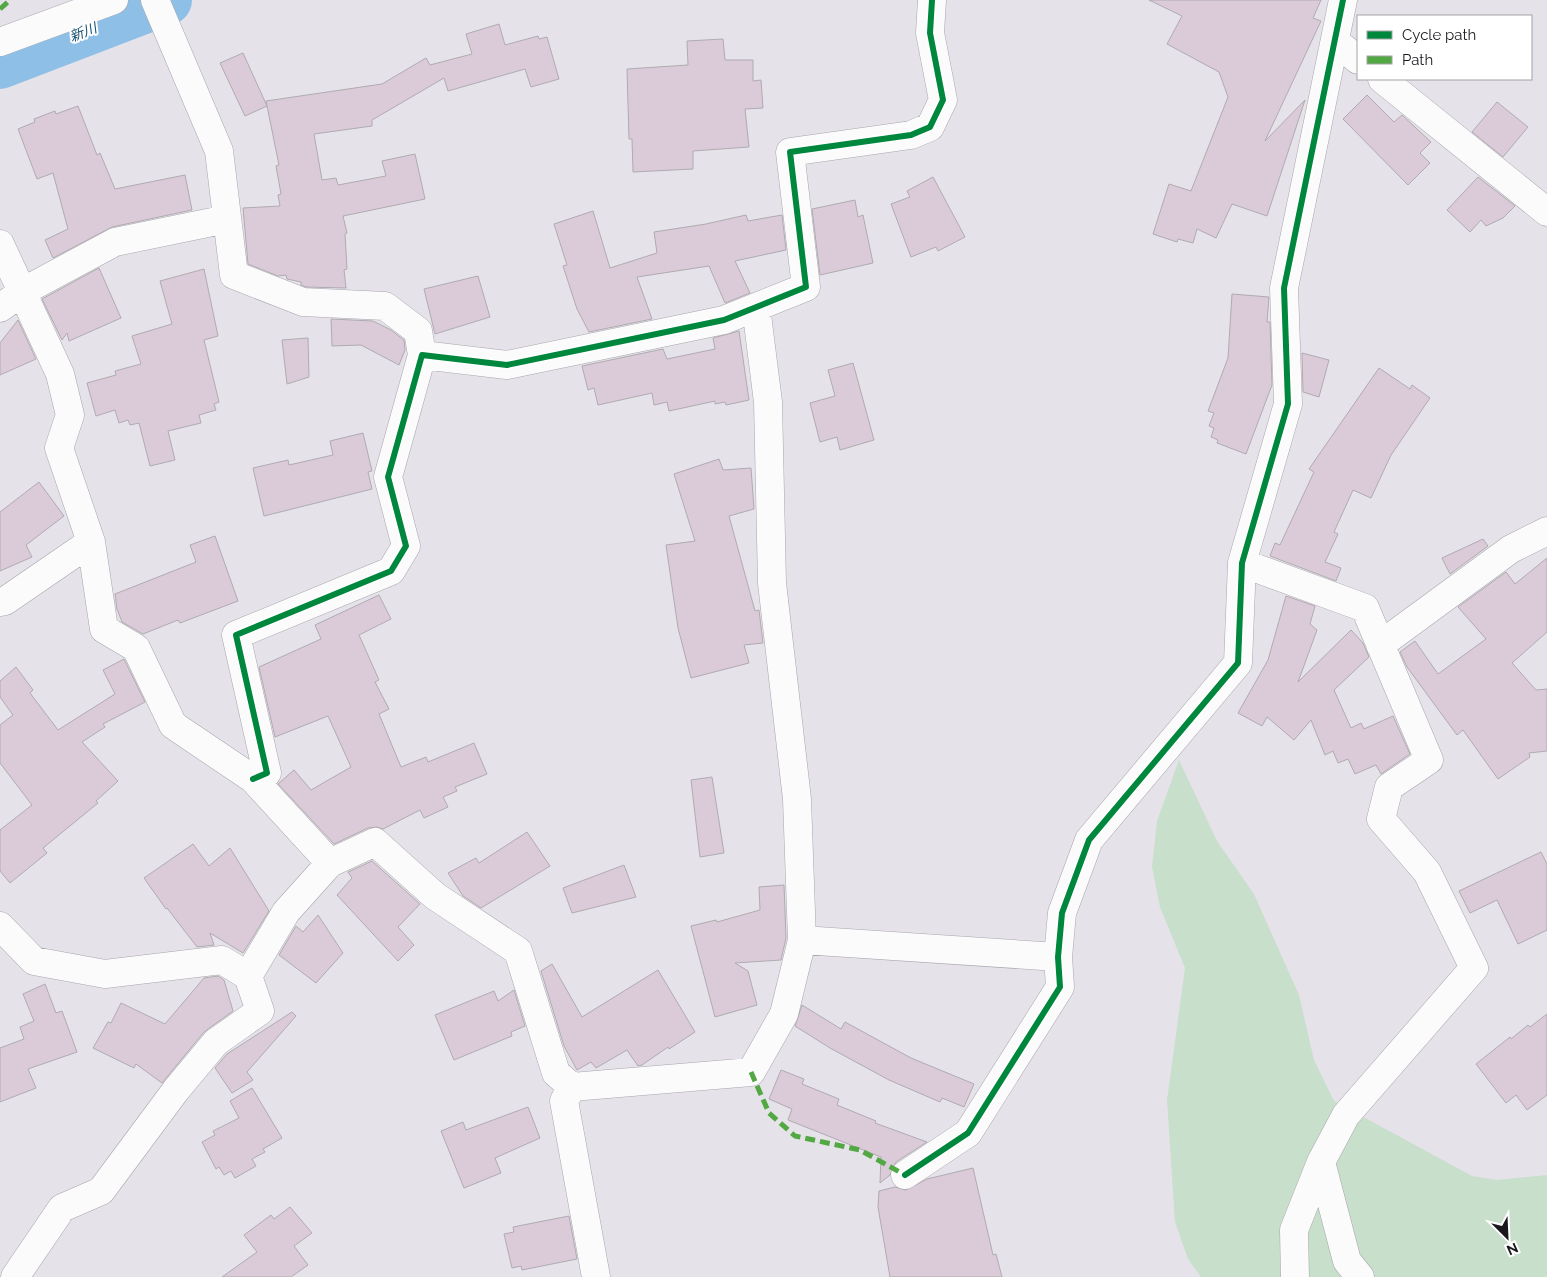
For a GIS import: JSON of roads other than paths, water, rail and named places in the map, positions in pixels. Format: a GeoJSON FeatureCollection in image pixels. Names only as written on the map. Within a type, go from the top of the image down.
{"type":"FeatureCollection","features":[{"type":"Feature","properties":{"kind":"street"},"geometry":{"type":"LineString","coordinates":[[0,42],[114,0]]}},
{"type":"Feature","properties":{"kind":"street"},"geometry":{"type":"LineString","coordinates":[[155,0],[218,151],[234,275],[302,302],[385,306],[418,331],[422,355],[388,477],[406,546],[391,572],[236,635],[267,773],[253,779]]}},
{"type":"Feature","properties":{"kind":"street"},"geometry":{"type":"LineString","coordinates":[[422,355],[507,365],[724,320],[806,287],[790,152],[910,135],[930,127],[943,100],[930,33],[932,0]]}},
{"type":"Feature","properties":{"kind":"street"},"geometry":{"type":"LineString","coordinates":[[905,1175],[968,1133],[1060,987],[1058,957],[1062,913],[1089,840],[1238,663],[1242,563],[1288,404],[1284,288],[1343,0]]}},
{"type":"Feature","properties":{"kind":"street"},"geometry":{"type":"LineString","coordinates":[[1335,41],[1357,59]]}},
{"type":"Feature","properties":{"kind":"street"},"geometry":{"type":"LineString","coordinates":[[1383,80],[1547,212]]}},
{"type":"Feature","properties":{"kind":"street"},"geometry":{"type":"LineString","coordinates":[[0,308],[22,292],[115,242],[227,219]]}},
{"type":"Feature","properties":{"kind":"street"},"geometry":{"type":"LineString","coordinates":[[0,244],[60,374],[70,415],[59,448],[91,542],[104,629],[136,648],[173,725],[253,779],[330,863]]}},
{"type":"Feature","properties":{"kind":"street"},"geometry":{"type":"LineString","coordinates":[[248,976],[286,912],[330,863],[375,842],[435,896],[518,951],[556,1073],[572,1086],[751,1072],[784,1014],[802,940],[797,799],[772,583],[768,402],[756,307]]}},
{"type":"Feature","properties":{"kind":"street"},"geometry":{"type":"LineString","coordinates":[[1380,645],[1511,549],[1547,531]]}},
{"type":"Feature","properties":{"kind":"street"},"geometry":{"type":"LineString","coordinates":[[0,602],[5,601],[91,542]]}},
{"type":"Feature","properties":{"kind":"street"},"geometry":{"type":"LineString","coordinates":[[1242,563],[1365,608],[1429,760],[1389,787],[1381,819],[1427,872],[1474,968],[1346,1115],[1321,1162],[1294,1230],[1295,1277]]}},
{"type":"Feature","properties":{"kind":"street"},"geometry":{"type":"LineString","coordinates":[[0,926],[34,961],[105,974],[222,960],[248,976],[260,1011],[216,1042],[176,1090],[101,1191],[62,1208],[15,1277]]}},
{"type":"Feature","properties":{"kind":"street"},"geometry":{"type":"LineString","coordinates":[[802,940],[1058,957]]}},
{"type":"Feature","properties":{"kind":"street"},"geometry":{"type":"LineString","coordinates":[[572,1086],[564,1101],[596,1277]]}},
{"type":"Feature","properties":{"kind":"street"},"geometry":{"type":"LineString","coordinates":[[1321,1162],[1347,1260],[1360,1277]]}},
{"type":"Feature","properties":{"kind":"waterway","name":"新川"},"geometry":{"type":"LineString","coordinates":[[0,64],[167,0]]}}]}
